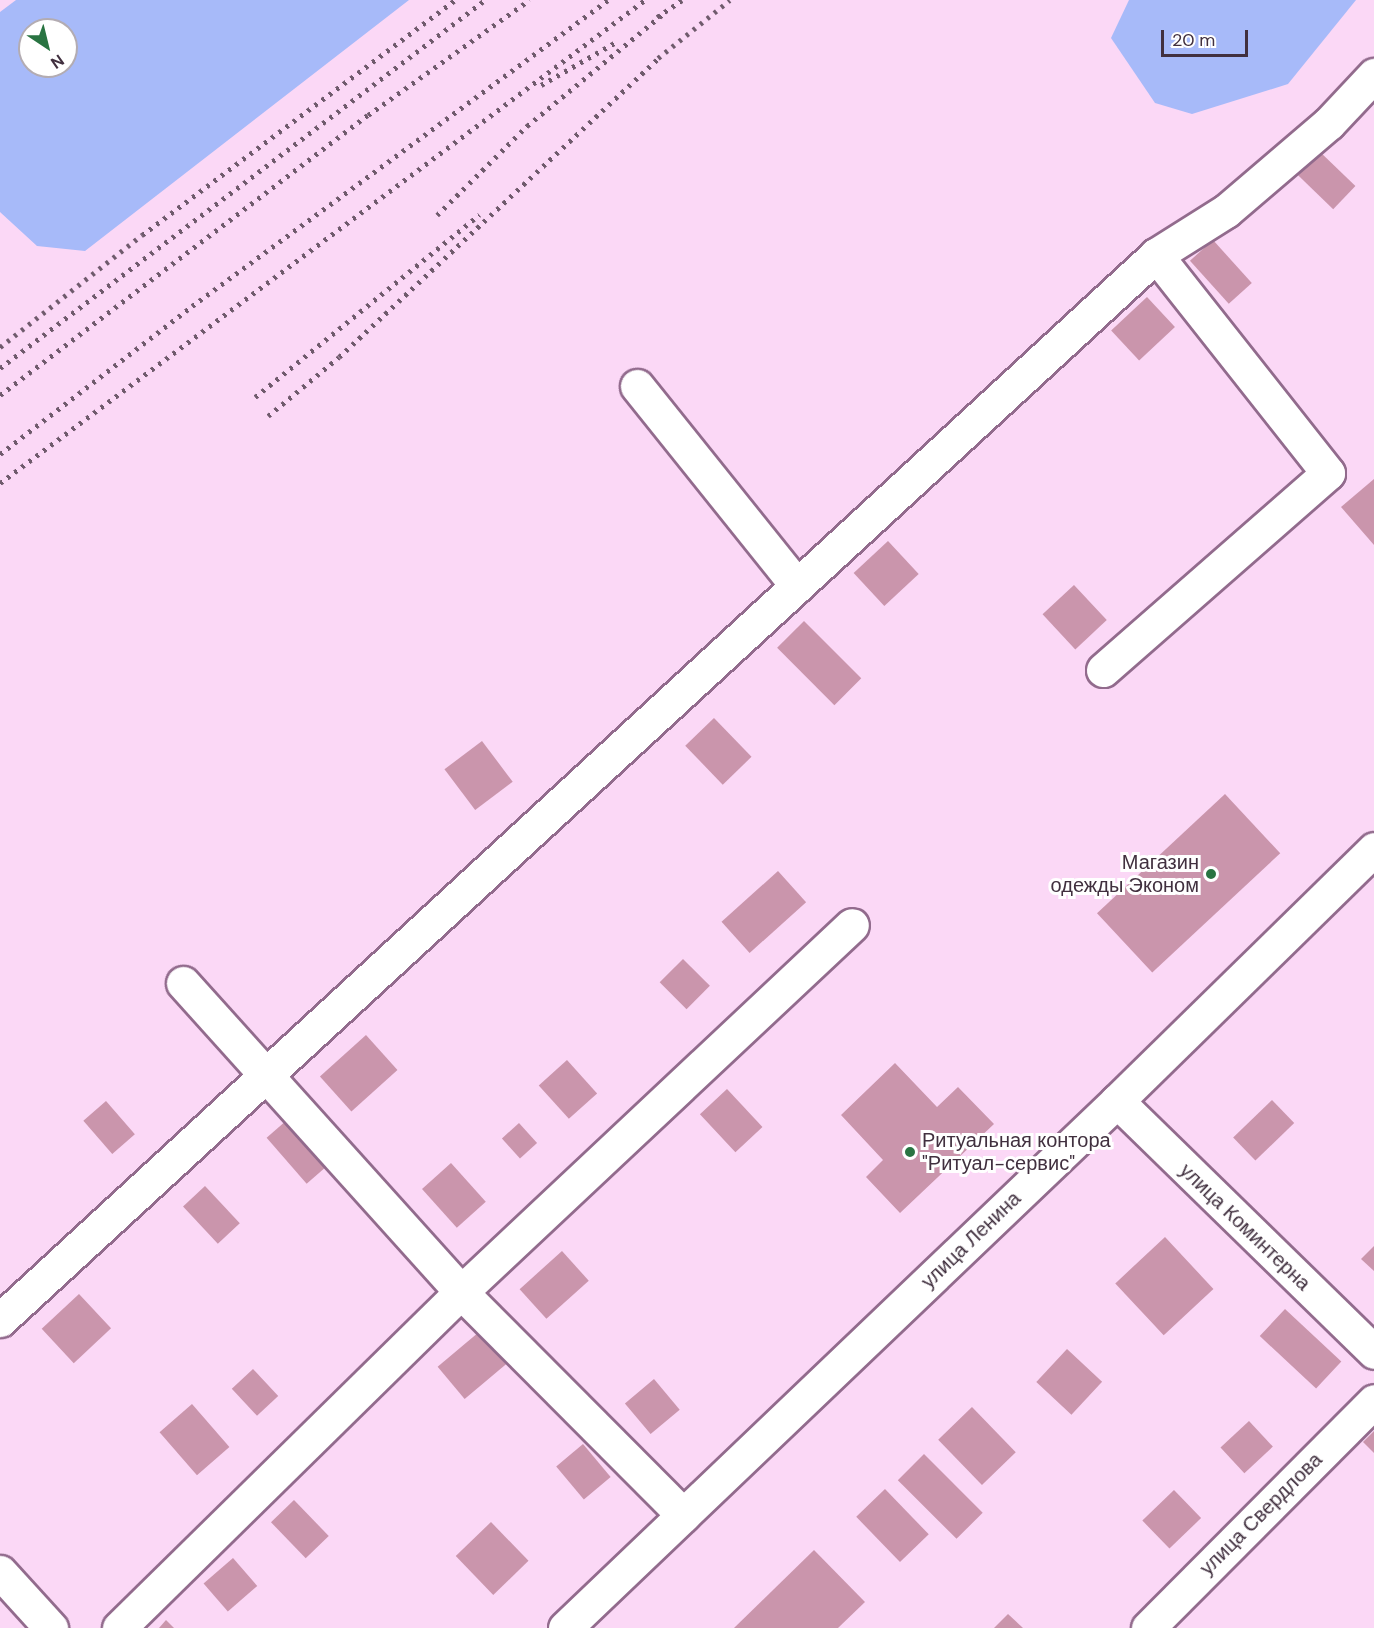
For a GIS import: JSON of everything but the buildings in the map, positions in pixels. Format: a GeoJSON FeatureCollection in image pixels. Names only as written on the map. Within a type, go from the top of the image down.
{"type":"FeatureCollection","features":[{"type":"Feature","properties":{"kind":"street"},"geometry":{"type":"LineString","coordinates":[[0,1320],[1156,255],[1226,211],[1329,123],[1374,75]]}},
{"type":"Feature","properties":{"kind":"street"},"geometry":{"type":"LineString","coordinates":[[1103,670],[1328,473],[1156,255]]}},
{"type":"Feature","properties":{"kind":"street"},"geometry":{"type":"LineString","coordinates":[[638,386],[797,586]]}},
{"type":"Feature","properties":{"kind":"street","name":"улица Ленина"},"geometry":{"type":"LineString","coordinates":[[565,1628],[1117,1101],[1374,849]]}},
{"type":"Feature","properties":{"kind":"street"},"geometry":{"type":"LineString","coordinates":[[119,1628],[461,1292],[852,926]]}},
{"type":"Feature","properties":{"kind":"street"},"geometry":{"type":"LineString","coordinates":[[183,983],[461,1292],[683,1515]]}},
{"type":"Feature","properties":{"kind":"street","name":"улица Коминтерна"},"geometry":{"type":"LineString","coordinates":[[1117,1101],[1374,1352]]}},
{"type":"Feature","properties":{"kind":"street","name":"улица Свердлова"},"geometry":{"type":"LineString","coordinates":[[1148,1628],[1374,1401]]}},
{"type":"Feature","properties":{"kind":"street"},"geometry":{"type":"LineString","coordinates":[[0,1572],[51,1628]]}},
{"type":"Feature","properties":{"kind":"water"},"geometry":{"type":"Polygon","coordinates":[[[16,0],[409,0],[85,251],[37,246],[0,212],[0,12],[16,0]]]}},
{"type":"Feature","properties":{"kind":"water"},"geometry":{"type":"Polygon","coordinates":[[[1129,0],[1356,0],[1288,84],[1192,114],[1155,103],[1111,38],[1129,0]]]}},
{"type":"Feature","properties":{"kind":"railway"},"geometry":{"type":"LineString","coordinates":[[0,347],[142,235],[455,0]]}},
{"type":"Feature","properties":{"kind":"railway"},"geometry":{"type":"LineString","coordinates":[[0,368],[485,0]]}},
{"type":"Feature","properties":{"kind":"railway"},"geometry":{"type":"LineString","coordinates":[[0,395],[368,115],[529,0]]}},
{"type":"Feature","properties":{"kind":"railway"},"geometry":{"type":"LineString","coordinates":[[0,454],[192,306],[608,0]]}},
{"type":"Feature","properties":{"kind":"railway"},"geometry":{"type":"LineString","coordinates":[[0,483],[645,0]]}},
{"type":"Feature","properties":{"kind":"railway"},"geometry":{"type":"LineString","coordinates":[[657,17],[682,0]]}},
{"type":"Feature","properties":{"kind":"railway"},"geometry":{"type":"LineString","coordinates":[[268,416],[339,357],[658,58],[730,0]]}},
{"type":"Feature","properties":{"kind":"railway"},"geometry":{"type":"LineString","coordinates":[[437,215],[527,126],[663,14]]}},
{"type":"Feature","properties":{"kind":"railway"},"geometry":{"type":"LineString","coordinates":[[541,85],[616,42]]}},
{"type":"Feature","properties":{"kind":"railway"},"geometry":{"type":"LineString","coordinates":[[255,397],[479,215]]}},
{"type":"Feature","properties":{"kind":"place","name":"Магазин одежды Эконом"},"geometry":{"type":"Point","coordinates":[1211,874]}},
{"type":"Feature","properties":{"kind":"place","name":"Ритуальная контора \"Ритуал-сервис\""},"geometry":{"type":"Point","coordinates":[910,1152]}}]}
